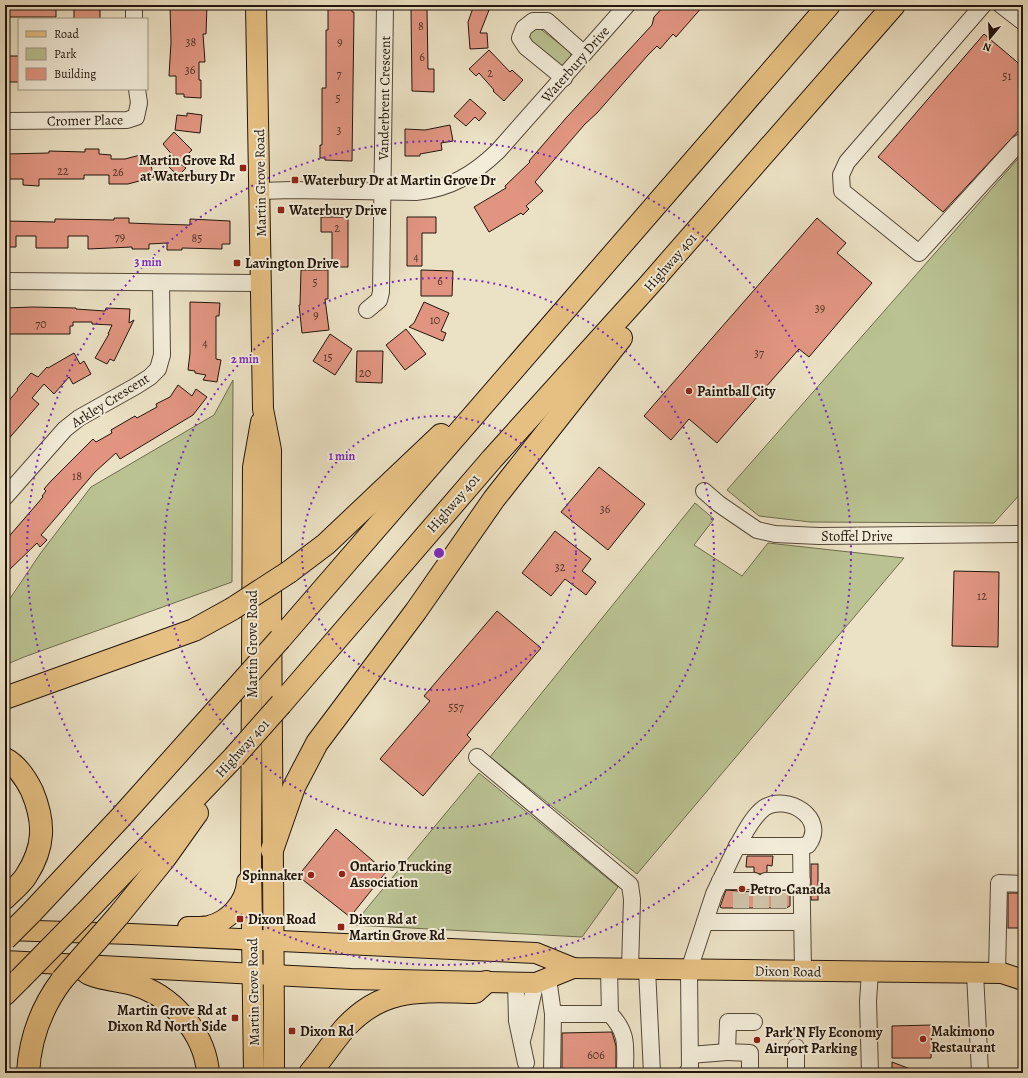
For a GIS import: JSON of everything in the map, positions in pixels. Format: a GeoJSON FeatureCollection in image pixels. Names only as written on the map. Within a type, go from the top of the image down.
{"type":"FeatureCollection","features":[{"type":"Feature","properties":{"kind":"highway"},"geometry":{"type":"LineString","coordinates":[[5,939],[122,817],[280,639],[830,5]]}},
{"type":"Feature","properties":{"kind":"highway","name":"Highway 401"},"geometry":{"type":"LineString","coordinates":[[12,986],[84,914],[234,757],[492,459],[725,199],[894,5]]}},
{"type":"Feature","properties":{"kind":"highway"},"geometry":{"type":"LineString","coordinates":[[272,850],[293,789],[317,743],[416,611],[494,499],[674,270],[725,199]]}},
{"type":"Feature","properties":{"kind":"highway"},"geometry":{"type":"LineString","coordinates":[[5,698],[194,630],[232,609],[289,572],[326,544],[429,444],[493,392]]}},
{"type":"Feature","properties":{"kind":"highway"},"geometry":{"type":"LineString","coordinates":[[28,1073],[32,1044],[41,1013],[62,980],[118,916],[181,837],[234,757]]}},
{"type":"Feature","properties":{"kind":"highway"},"geometry":{"type":"LineString","coordinates":[[5,759],[26,778],[40,810],[42,835],[36,856],[26,876],[5,898]]}},
{"type":"Feature","properties":{"kind":"highway"},"geometry":{"type":"LineString","coordinates":[[79,965],[89,974],[119,980],[147,989],[175,1009],[189,1024],[202,1043],[208,1073]]}},
{"type":"Feature","properties":{"kind":"highway"},"geometry":{"type":"LineString","coordinates":[[310,1073],[356,1017],[377,1002],[392,996],[410,992],[475,992],[486,982]]}},
{"type":"Feature","properties":{"kind":"main road","name":"Martin Grove Road"},"geometry":{"type":"LineString","coordinates":[[254,1073],[252,973],[253,467],[263,409],[261,192],[256,5]]}},
{"type":"Feature","properties":{"kind":"main road","name":"Martin Grove Road"},"geometry":{"type":"LineString","coordinates":[[263,409],[271,450],[274,1073]]}},
{"type":"Feature","properties":{"kind":"main road"},"geometry":{"type":"LineString","coordinates":[[130,934],[139,924],[201,927],[210,926],[224,919],[236,908],[247,892],[248,866],[252,861]]}},
{"type":"Feature","properties":{"kind":"main road","name":"Dixon Road"},"geometry":{"type":"LineString","coordinates":[[5,930],[130,934],[536,953],[573,968],[999,973],[1023,980]]}},
{"type":"Feature","properties":{"kind":"main road","name":"Dixon Road"},"geometry":{"type":"LineString","coordinates":[[5,961],[351,978],[486,982],[542,981],[573,968]]}},
{"type":"Feature","properties":{"kind":"main road","name":"Dixon Road"},"geometry":{"type":"LineString","coordinates":[[999,973],[1023,963]]}},
{"type":"Feature","properties":{"kind":"street"},"geometry":{"type":"LineString","coordinates":[[134,5],[134,18]]}},
{"type":"Feature","properties":{"kind":"street","name":"Vanderbrent Crescent"},"geometry":{"type":"LineString","coordinates":[[367,310],[379,300],[380,292],[385,5]]}},
{"type":"Feature","properties":{"kind":"street","name":"Waterbury Drive"},"geometry":{"type":"LineString","coordinates":[[261,192],[283,190],[433,191],[467,177],[498,151],[627,5]]}},
{"type":"Feature","properties":{"kind":"street"},"geometry":{"type":"LineString","coordinates":[[983,5],[847,162],[841,175],[842,191],[919,253],[1018,144],[1023,141]]}},
{"type":"Feature","properties":{"kind":"street"},"geometry":{"type":"LineString","coordinates":[[1001,5],[1023,22]]}},
{"type":"Feature","properties":{"kind":"street"},"geometry":{"type":"LineString","coordinates":[[564,78],[526,47],[520,38],[524,28],[533,21],[547,21],[583,53]]}},
{"type":"Feature","properties":{"kind":"street","name":"Cromer Place"},"geometry":{"type":"LineString","coordinates":[[5,121],[127,120],[136,117],[139,103],[137,90]]}},
{"type":"Feature","properties":{"kind":"street"},"geometry":{"type":"LineString","coordinates":[[5,281],[262,283]]}},
{"type":"Feature","properties":{"kind":"street","name":"Arkley Crescent"},"geometry":{"type":"LineString","coordinates":[[5,497],[68,426],[150,377],[158,368],[162,355],[161,283]]}},
{"type":"Feature","properties":{"kind":"street","name":"Stoffel Drive"},"geometry":{"type":"LineString","coordinates":[[704,491],[719,504],[757,530],[775,534],[827,536],[1023,534]]}},
{"type":"Feature","properties":{"kind":"street"},"geometry":{"type":"LineString","coordinates":[[477,757],[630,886],[652,1073]]}},
{"type":"Feature","properties":{"kind":"street"},"geometry":{"type":"LineString","coordinates":[[737,846],[808,845],[812,839],[814,828],[811,820],[800,809],[780,803],[770,805],[756,816],[737,846],[720,881],[690,970],[692,1067],[728,1052],[750,1053],[750,1073]]}},
{"type":"Feature","properties":{"kind":"street"},"geometry":{"type":"LineString","coordinates":[[801,846],[803,971]]}},
{"type":"Feature","properties":{"kind":"street"},"geometry":{"type":"LineString","coordinates":[[720,881],[760,884],[802,881]]}},
{"type":"Feature","properties":{"kind":"street"},"geometry":{"type":"LineString","coordinates":[[999,973],[999,883],[1023,884]]}},
{"type":"Feature","properties":{"kind":"street"},"geometry":{"type":"LineString","coordinates":[[705,922],[741,915],[779,915],[802,922]]}},
{"type":"Feature","properties":{"kind":"street"},"geometry":{"type":"LineString","coordinates":[[609,968],[610,1014],[621,1026],[624,1038],[625,1073]]}},
{"type":"Feature","properties":{"kind":"street"},"geometry":{"type":"LineString","coordinates":[[870,972],[868,1001],[870,1073]]}},
{"type":"Feature","properties":{"kind":"street"},"geometry":{"type":"LineString","coordinates":[[975,973],[980,1073]]}},
{"type":"Feature","properties":{"kind":"street"},"geometry":{"type":"LineString","coordinates":[[542,981],[553,1014],[552,1073]]}},
{"type":"Feature","properties":{"kind":"street"},"geometry":{"type":"LineString","coordinates":[[516,982],[516,1021],[521,1051],[528,1021],[531,999],[542,981]]}},
{"type":"Feature","properties":{"kind":"street"},"geometry":{"type":"LineString","coordinates":[[553,1014],[610,1014]]}},
{"type":"Feature","properties":{"kind":"street"},"geometry":{"type":"LineString","coordinates":[[728,1052],[728,1022],[754,1022]]}},
{"type":"Feature","properties":{"kind":"street"},"geometry":{"type":"LineString","coordinates":[[796,1046],[796,1073]]}},
{"type":"Feature","properties":{"kind":"green space"},"geometry":{"type":"Polygon","coordinates":[[[538,27],[570,52],[572,59],[562,67],[531,44],[529,37],[532,30],[538,27]]]}},
{"type":"Feature","properties":{"kind":"green space"},"geometry":{"type":"Polygon","coordinates":[[[1023,153],[1023,491],[994,523],[810,522],[759,516],[727,490],[1023,153]]]}},
{"type":"Feature","properties":{"kind":"green space"},"geometry":{"type":"Polygon","coordinates":[[[233,380],[232,582],[5,665],[5,606],[40,554],[91,487],[214,415],[233,380]]]}},
{"type":"Feature","properties":{"kind":"green space"},"geometry":{"type":"Polygon","coordinates":[[[695,503],[714,519],[694,545],[742,576],[768,543],[904,558],[637,874],[490,757],[695,503]]]}},
{"type":"Feature","properties":{"kind":"green space"},"geometry":{"type":"Polygon","coordinates":[[[479,773],[618,887],[582,937],[353,925],[479,773]]]}},
{"type":"Feature","properties":{"kind":"building"},"geometry":{"type":"Polygon","coordinates":[[[5,5],[56,5],[56,17],[8,17],[5,15],[5,5]]]}},
{"type":"Feature","properties":{"kind":"building"},"geometry":{"type":"Polygon","coordinates":[[[74,5],[100,5],[100,18],[74,18],[74,5]]]}},
{"type":"Feature","properties":{"kind":"building"},"geometry":{"type":"Polygon","coordinates":[[[170,5],[207,5],[206,34],[203,34],[205,62],[199,62],[201,98],[184,97],[184,94],[176,94],[176,76],[169,76],[171,42],[170,5]]]}},
{"type":"Feature","properties":{"kind":"building"},"geometry":{"type":"Polygon","coordinates":[[[328,5],[352,5],[352,12],[354,12],[352,161],[325,160],[325,158],[320,158],[320,145],[322,145],[322,88],[326,88],[326,30],[328,30],[328,5]]]}},
{"type":"Feature","properties":{"kind":"building"},"geometry":{"type":"Polygon","coordinates":[[[474,5],[491,5],[480,33],[487,33],[488,48],[470,49],[468,22],[474,5]]]}},
{"type":"Feature","properties":{"kind":"building"},"geometry":{"type":"Polygon","coordinates":[[[665,5],[704,5],[676,37],[673,34],[660,49],[657,46],[648,55],[597,113],[585,124],[535,182],[543,191],[526,206],[529,209],[523,215],[521,213],[489,232],[474,207],[506,188],[505,186],[530,162],[529,161],[566,118],[652,25],[654,17],[665,5]]]}},
{"type":"Feature","properties":{"kind":"building"},"geometry":{"type":"Polygon","coordinates":[[[411,8],[427,8],[428,69],[434,69],[434,92],[412,91],[411,8]]]}},
{"type":"Feature","properties":{"kind":"building"},"geometry":{"type":"Polygon","coordinates":[[[984,34],[1023,67],[1023,126],[943,212],[878,157],[984,34]]]}},
{"type":"Feature","properties":{"kind":"building"},"geometry":{"type":"Polygon","coordinates":[[[489,50],[510,72],[512,70],[523,80],[504,101],[493,91],[494,90],[479,73],[476,76],[469,69],[489,50]]]}},
{"type":"Feature","properties":{"kind":"building"},"geometry":{"type":"Polygon","coordinates":[[[6,56],[18,56],[18,82],[6,82],[6,56]]]}},
{"type":"Feature","properties":{"kind":"building"},"geometry":{"type":"Polygon","coordinates":[[[470,99],[486,113],[479,121],[475,117],[466,126],[454,116],[470,99]]]}},
{"type":"Feature","properties":{"kind":"building"},"geometry":{"type":"Polygon","coordinates":[[[187,113],[202,115],[200,133],[175,130],[177,115],[187,116],[187,113]]]}},
{"type":"Feature","properties":{"kind":"building"},"geometry":{"type":"Polygon","coordinates":[[[450,125],[453,141],[441,143],[442,150],[420,154],[420,156],[405,156],[405,129],[425,130],[450,125]]]}},
{"type":"Feature","properties":{"kind":"building"},"geometry":{"type":"Polygon","coordinates":[[[174,132],[192,150],[179,163],[163,144],[174,132]]]}},
{"type":"Feature","properties":{"kind":"building"},"geometry":{"type":"Polygon","coordinates":[[[85,149],[99,149],[99,154],[111,155],[111,159],[125,159],[144,154],[146,161],[149,158],[154,177],[128,184],[109,184],[109,175],[84,175],[84,179],[39,179],[39,186],[23,185],[23,179],[5,179],[5,154],[49,153],[49,151],[85,152],[85,149]]]}},
{"type":"Feature","properties":{"kind":"building"},"geometry":{"type":"Polygon","coordinates":[[[179,163],[186,168],[178,176],[168,166],[179,163]]]}},
{"type":"Feature","properties":{"kind":"building"},"geometry":{"type":"Polygon","coordinates":[[[321,217],[348,217],[348,267],[332,267],[332,232],[321,232],[321,217]]]}},
{"type":"Feature","properties":{"kind":"building"},"geometry":{"type":"Polygon","coordinates":[[[407,217],[436,217],[436,233],[422,233],[422,266],[407,266],[407,217]]]}},
{"type":"Feature","properties":{"kind":"building"},"geometry":{"type":"Polygon","coordinates":[[[114,218],[129,218],[129,223],[190,225],[190,219],[230,221],[230,244],[222,244],[222,249],[182,248],[182,250],[167,250],[167,243],[149,244],[149,249],[132,249],[132,247],[88,249],[88,236],[68,236],[68,248],[36,248],[36,236],[16,236],[16,247],[5,247],[5,221],[55,222],[55,219],[114,220],[114,218]]]}},
{"type":"Feature","properties":{"kind":"building"},"geometry":{"type":"Polygon","coordinates":[[[817,218],[846,243],[837,253],[872,283],[809,357],[799,349],[717,443],[689,419],[671,440],[644,416],[817,218]]]}},
{"type":"Feature","properties":{"kind":"building"},"geometry":{"type":"Polygon","coordinates":[[[301,270],[328,270],[328,299],[325,299],[329,330],[302,333],[299,305],[301,270]]]}},
{"type":"Feature","properties":{"kind":"building"},"geometry":{"type":"Polygon","coordinates":[[[421,270],[453,271],[452,296],[421,296],[421,270]]]}},
{"type":"Feature","properties":{"kind":"building"},"geometry":{"type":"Polygon","coordinates":[[[190,302],[220,303],[219,316],[216,316],[216,359],[221,360],[217,382],[203,380],[206,375],[188,370],[190,353],[190,302]]]}},
{"type":"Feature","properties":{"kind":"building"},"geometry":{"type":"Polygon","coordinates":[[[424,302],[449,313],[441,331],[446,333],[443,341],[409,327],[414,323],[424,302]]]}},
{"type":"Feature","properties":{"kind":"building"},"geometry":{"type":"Polygon","coordinates":[[[5,308],[76,308],[105,311],[106,308],[130,309],[129,323],[134,320],[114,361],[110,359],[107,364],[95,358],[109,334],[112,325],[92,324],[92,322],[73,322],[73,326],[70,326],[70,334],[5,334],[5,308]]]}},
{"type":"Feature","properties":{"kind":"building"},"geometry":{"type":"Polygon","coordinates":[[[406,329],[426,354],[405,370],[386,345],[406,329]]]}},
{"type":"Feature","properties":{"kind":"building"},"geometry":{"type":"Polygon","coordinates":[[[330,334],[352,349],[335,375],[313,361],[330,334]]]}},
{"type":"Feature","properties":{"kind":"building"},"geometry":{"type":"Polygon","coordinates":[[[357,351],[383,351],[382,383],[356,382],[357,351]]]}},
{"type":"Feature","properties":{"kind":"building"},"geometry":{"type":"Polygon","coordinates":[[[74,353],[80,364],[84,361],[91,374],[73,384],[69,377],[54,394],[44,384],[32,398],[39,404],[5,443],[5,405],[18,390],[17,389],[31,373],[38,377],[47,367],[48,368],[74,353]]]}},
{"type":"Feature","properties":{"kind":"building"},"geometry":{"type":"Polygon","coordinates":[[[178,385],[192,396],[196,389],[207,397],[193,415],[120,459],[116,453],[95,472],[41,535],[47,540],[40,547],[37,543],[5,574],[5,541],[43,497],[42,496],[46,491],[44,489],[50,482],[93,439],[96,442],[112,433],[111,430],[135,416],[137,418],[157,407],[156,404],[170,397],[178,385]]]}},
{"type":"Feature","properties":{"kind":"building"},"geometry":{"type":"Polygon","coordinates":[[[599,467],[645,504],[608,550],[561,512],[599,467]]]}},
{"type":"Feature","properties":{"kind":"building"},"geometry":{"type":"Polygon","coordinates":[[[555,531],[591,559],[582,571],[596,582],[586,595],[565,579],[551,596],[522,573],[555,531]]]}},
{"type":"Feature","properties":{"kind":"building"},"geometry":{"type":"Polygon","coordinates":[[[954,571],[999,572],[998,647],[952,646],[954,571]]]}},
{"type":"Feature","properties":{"kind":"building"},"geometry":{"type":"Polygon","coordinates":[[[497,611],[541,648],[467,735],[471,739],[423,796],[380,759],[430,701],[424,696],[497,611]]]}},
{"type":"Feature","properties":{"kind":"building","name":"Ontario Trucking Association"},"geometry":{"type":"Polygon","coordinates":[[[336,829],[386,872],[350,917],[298,876],[336,829]]]}},
{"type":"Feature","properties":{"kind":"building"},"geometry":{"type":"Polygon","coordinates":[[[747,856],[773,856],[772,866],[767,865],[767,872],[760,874],[754,872],[754,867],[746,867],[747,856]]]}},
{"type":"Feature","properties":{"kind":"building"},"geometry":{"type":"Polygon","coordinates":[[[811,864],[818,864],[818,900],[811,900],[811,864]]]}},
{"type":"Feature","properties":{"kind":"building"},"geometry":{"type":"Polygon","coordinates":[[[760,888],[766,892],[786,892],[790,895],[790,906],[786,908],[720,907],[726,890],[754,892],[760,888]]]}},
{"type":"Feature","properties":{"kind":"building"},"geometry":{"type":"Polygon","coordinates":[[[1008,893],[1023,893],[1023,928],[1008,928],[1008,893]]]}},
{"type":"Feature","properties":{"kind":"building"},"geometry":{"type":"Polygon","coordinates":[[[932,1025],[931,1058],[892,1058],[892,1026],[932,1025]]]}},
{"type":"Feature","properties":{"kind":"building"},"geometry":{"type":"Polygon","coordinates":[[[612,1032],[616,1046],[616,1073],[562,1073],[562,1033],[612,1032]]]}},
{"type":"Feature","properties":{"kind":"building"},"geometry":{"type":"Polygon","coordinates":[[[892,1062],[918,1072],[918,1073],[892,1073],[892,1062]]]}},
{"type":"Feature","properties":{"kind":"tunnel"},"geometry":{"type":"LineString","coordinates":[[761,881],[761,908]]}},
{"type":"Feature","properties":{"kind":"tunnel"},"geometry":{"type":"LineString","coordinates":[[741,891],[741,908]]}},
{"type":"Feature","properties":{"kind":"tunnel"},"geometry":{"type":"LineString","coordinates":[[779,892],[779,908]]}},
{"type":"Feature","properties":{"kind":"place","name":"Martin Grove Rd at Waterbury Dr"},"geometry":{"type":"Point","coordinates":[243,168]}},
{"type":"Feature","properties":{"kind":"place","name":"Waterbury Dr at Martin Grove Dr"},"geometry":{"type":"Point","coordinates":[295,180]}},
{"type":"Feature","properties":{"kind":"place","name":"Waterbury Drive"},"geometry":{"type":"Point","coordinates":[281,210]}},
{"type":"Feature","properties":{"kind":"place","name":"Lavington Drive"},"geometry":{"type":"Point","coordinates":[237,263]}},
{"type":"Feature","properties":{"kind":"place","name":"Paintball City"},"geometry":{"type":"Point","coordinates":[689,391]}},
{"type":"Feature","properties":{"kind":"place","name":"Ontario Trucking Association"},"geometry":{"type":"Point","coordinates":[342,874]}},
{"type":"Feature","properties":{"kind":"place","name":"Spinnaker"},"geometry":{"type":"Point","coordinates":[311,875]}},
{"type":"Feature","properties":{"kind":"place","name":"Petro-Canada"},"geometry":{"type":"Point","coordinates":[742,889]}},
{"type":"Feature","properties":{"kind":"place","name":"Dixon Road"},"geometry":{"type":"Point","coordinates":[240,919]}},
{"type":"Feature","properties":{"kind":"place","name":"Dixon Rd at Martin Grove Rd"},"geometry":{"type":"Point","coordinates":[341,927]}},
{"type":"Feature","properties":{"kind":"place","name":"Martin Grove Rd at Dixon Rd North Side"},"geometry":{"type":"Point","coordinates":[235,1018]}},
{"type":"Feature","properties":{"kind":"place","name":"Dixon Rd"},"geometry":{"type":"Point","coordinates":[292,1031]}},
{"type":"Feature","properties":{"kind":"place","name":"Makimono Restaurant"},"geometry":{"type":"Point","coordinates":[923,1039]}},
{"type":"Feature","properties":{"kind":"place","name":"Park'N Fly Economy Airport Parking"},"geometry":{"type":"Point","coordinates":[757,1040]}}]}
